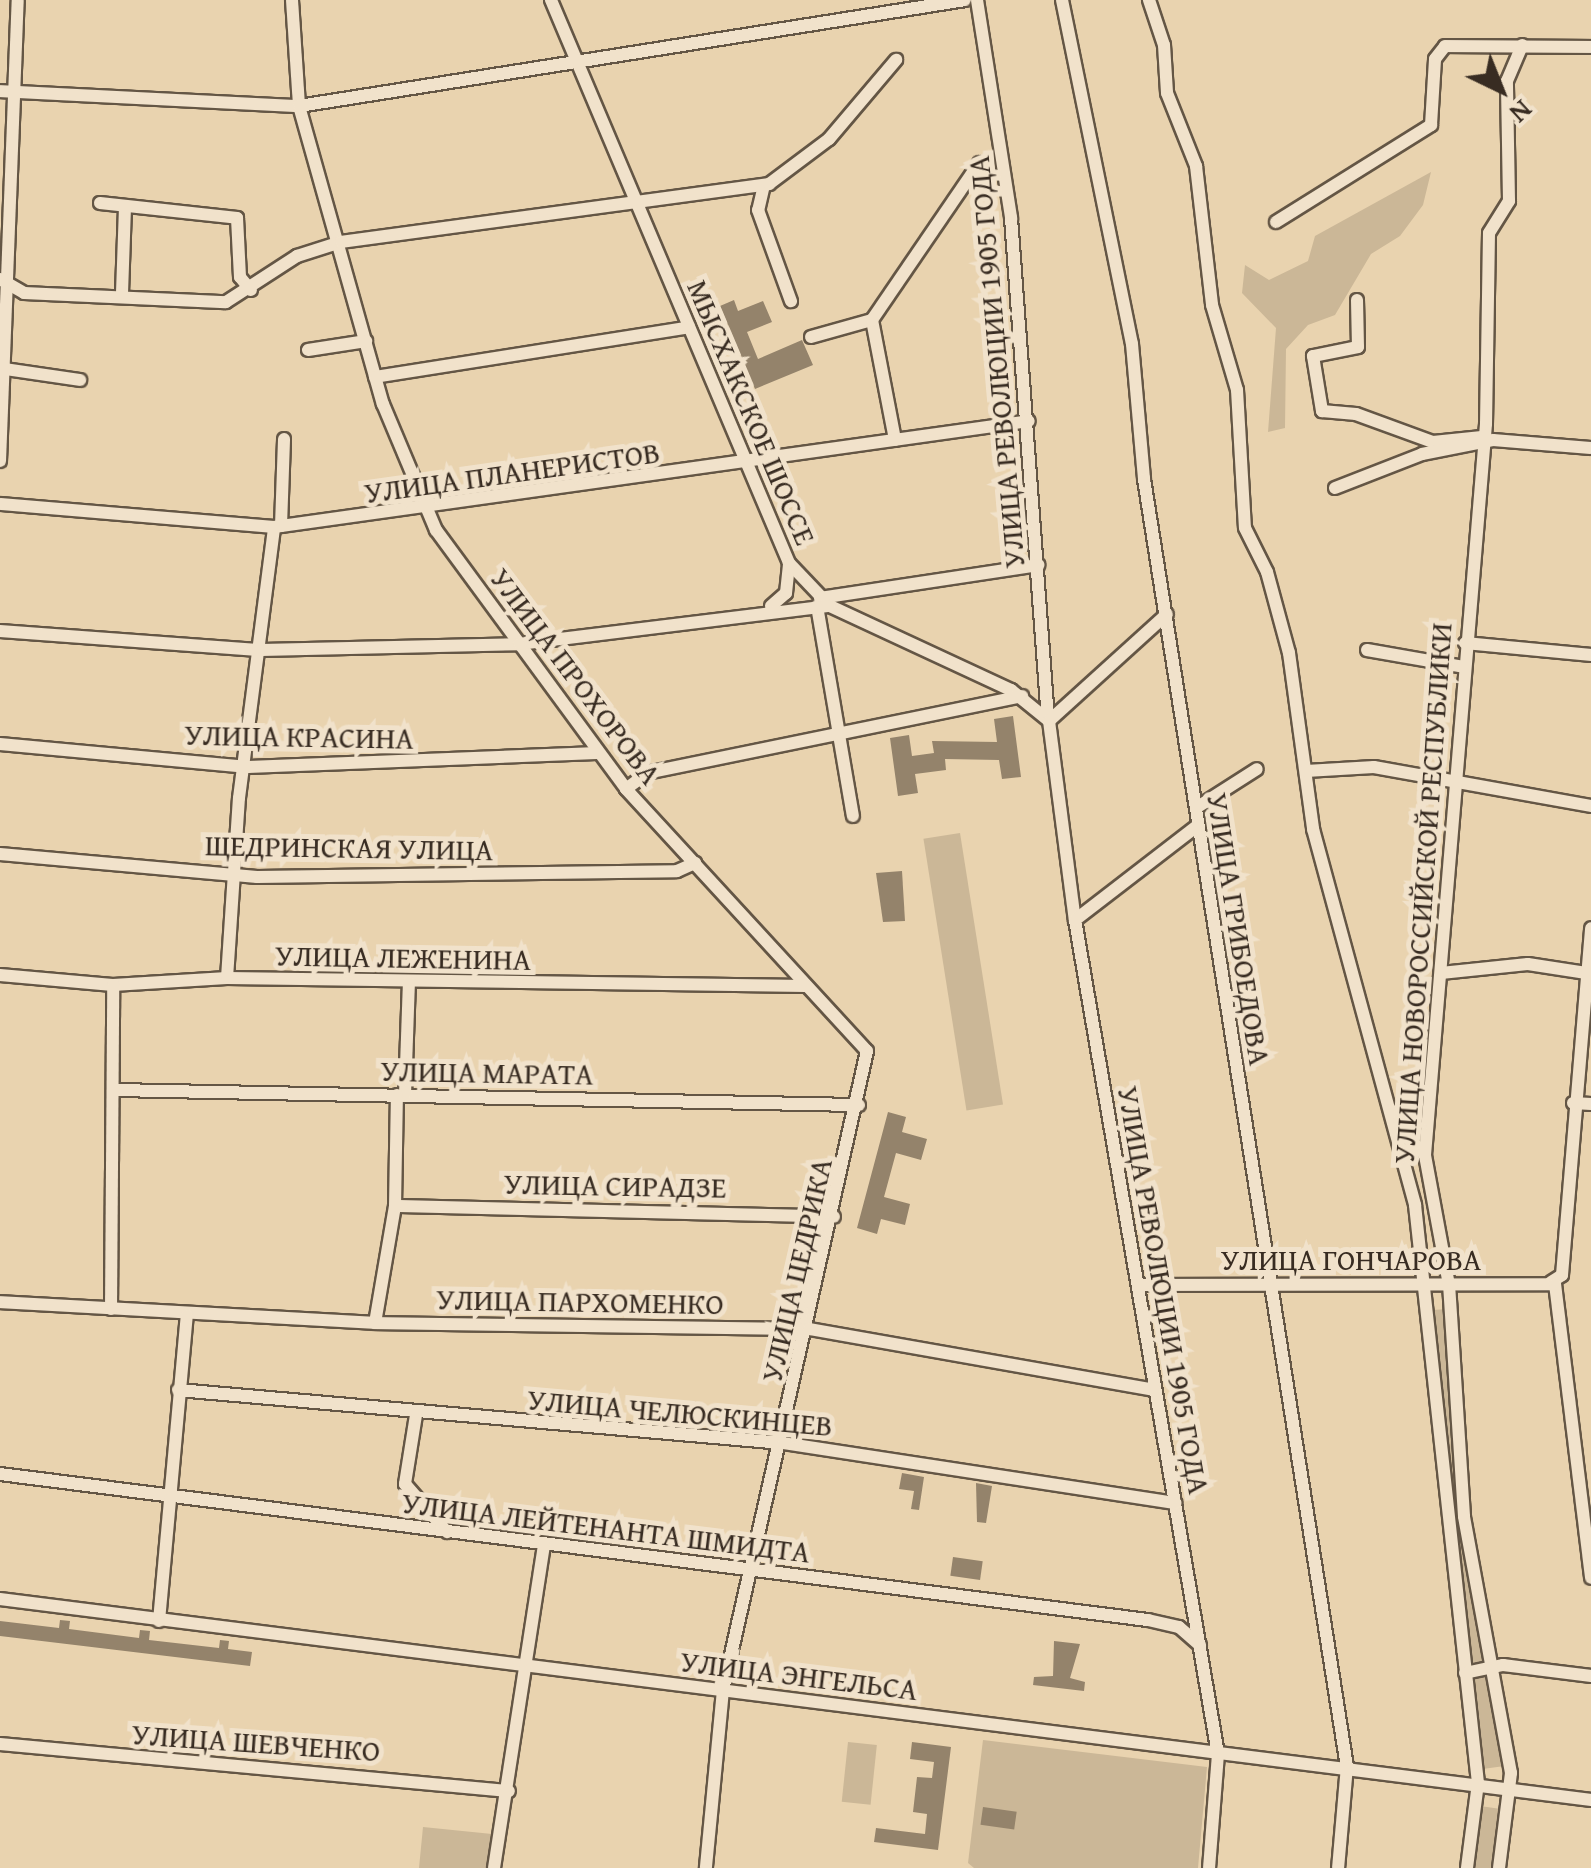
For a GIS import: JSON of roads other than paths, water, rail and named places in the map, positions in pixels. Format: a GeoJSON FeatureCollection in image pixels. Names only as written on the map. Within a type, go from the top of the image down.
{"type":"FeatureCollection","features":[{"type":"Feature","properties":{"kind":"street"},"geometry":{"type":"LineString","coordinates":[[0,461],[5,369],[7,93],[18,0]]}},
{"type":"Feature","properties":{"kind":"street","name":"УЛИЦА ПРОХОРОВА"},"geometry":{"type":"LineString","coordinates":[[292,0],[299,106],[341,242],[375,377],[426,511],[597,754],[859,1040]]}},
{"type":"Feature","properties":{"kind":"street","name":"МЫСХАКСКОЕ ШОССЕ"},"geometry":{"type":"LineString","coordinates":[[552,0],[789,563],[822,603],[1022,696],[1048,719]]}},
{"type":"Feature","properties":{"kind":"street"},"geometry":{"type":"LineString","coordinates":[[7,93],[299,106],[580,67],[965,0]]}},
{"type":"Feature","properties":{"kind":"street","name":"УЛИЦА РЕВОЛЮЦИИ 1905 ГОДА"},"geometry":{"type":"LineString","coordinates":[[977,0],[1003,140],[1029,421],[1048,719],[1075,920],[1218,1754],[1209,1868]]}},
{"type":"Feature","properties":{"kind":"street","name":"УЛИЦА ГРИБОЕДОВА"},"geometry":{"type":"LineString","coordinates":[[1062,0],[1129,327],[1198,826],[1347,1766],[1338,1868]]}},
{"type":"Feature","properties":{"kind":"street"},"geometry":{"type":"LineString","coordinates":[[1149,0],[1164,44],[1167,92],[1196,166],[1212,305],[1237,390],[1245,528],[1267,572],[1289,653],[1314,828],[1395,1124],[1427,1284],[1478,1783],[1467,1868]]}},
{"type":"Feature","properties":{"kind":"street","name":"УЛИЦА НОВОРОССИЙСКОЙ РЕСПУБЛИКИ"},"geometry":{"type":"LineString","coordinates":[[1499,1868],[1508,1790],[1494,1665],[1464,1516],[1449,1285],[1425,1155],[1481,440],[1489,233],[1509,201],[1507,81],[1522,45]]}},
{"type":"Feature","properties":{"kind":"street"},"geometry":{"type":"LineString","coordinates":[[1276,222],[1430,125],[1436,60],[1445,46],[1591,47]]}},
{"type":"Feature","properties":{"kind":"street"},"geometry":{"type":"LineString","coordinates":[[3,281],[24,293],[122,293],[226,302],[251,290],[297,256],[341,242],[634,198],[764,185],[788,177],[816,152],[896,60]]}},
{"type":"Feature","properties":{"kind":"street"},"geometry":{"type":"LineString","coordinates":[[811,337],[872,320],[979,164]]}},
{"type":"Feature","properties":{"kind":"street"},"geometry":{"type":"LineString","coordinates":[[764,185],[758,210],[791,301]]}},
{"type":"Feature","properties":{"kind":"street"},"geometry":{"type":"LineString","coordinates":[[100,203],[237,218],[240,278],[251,290]]}},
{"type":"Feature","properties":{"kind":"street"},"geometry":{"type":"LineString","coordinates":[[122,293],[125,206]]}},
{"type":"Feature","properties":{"kind":"street"},"geometry":{"type":"LineString","coordinates":[[1357,300],[1358,347],[1312,356],[1322,411],[1356,414],[1433,442],[1481,440],[1591,448]]}},
{"type":"Feature","properties":{"kind":"street"},"geometry":{"type":"LineString","coordinates":[[872,320],[894,440]]}},
{"type":"Feature","properties":{"kind":"street"},"geometry":{"type":"LineString","coordinates":[[375,377],[689,328]]}},
{"type":"Feature","properties":{"kind":"street"},"geometry":{"type":"LineString","coordinates":[[308,350],[366,341]]}},
{"type":"Feature","properties":{"kind":"street"},"geometry":{"type":"LineString","coordinates":[[5,369],[80,380]]}},
{"type":"Feature","properties":{"kind":"street","name":"УЛИЦА ПЛАНЕРИСТОВ"},"geometry":{"type":"LineString","coordinates":[[0,504],[278,527],[746,467],[1029,421]]}},
{"type":"Feature","properties":{"kind":"street"},"geometry":{"type":"LineString","coordinates":[[227,978],[261,650],[278,527],[284,438]]}},
{"type":"Feature","properties":{"kind":"street"},"geometry":{"type":"LineString","coordinates":[[1335,488],[1422,454],[1481,440]]}},
{"type":"Feature","properties":{"kind":"street"},"geometry":{"type":"LineString","coordinates":[[769,608],[786,593],[789,563]]}},
{"type":"Feature","properties":{"kind":"street"},"geometry":{"type":"LineString","coordinates":[[0,630],[261,650],[518,644],[822,603],[1038,565]]}},
{"type":"Feature","properties":{"kind":"street"},"geometry":{"type":"LineString","coordinates":[[822,603],[852,816]]}},
{"type":"Feature","properties":{"kind":"street"},"geometry":{"type":"LineString","coordinates":[[1048,719],[1166,614]]}},
{"type":"Feature","properties":{"kind":"street"},"geometry":{"type":"LineString","coordinates":[[541,676],[536,654],[556,639]]}},
{"type":"Feature","properties":{"kind":"street"},"geometry":{"type":"LineString","coordinates":[[1465,643],[1591,655]]}},
{"type":"Feature","properties":{"kind":"street"},"geometry":{"type":"LineString","coordinates":[[1367,650],[1464,667]]}},
{"type":"Feature","properties":{"kind":"street"},"geometry":{"type":"LineString","coordinates":[[1046,693],[1054,706],[1066,705]]}},
{"type":"Feature","properties":{"kind":"street"},"geometry":{"type":"LineString","coordinates":[[626,789],[647,773],[839,730],[1022,696]]}},
{"type":"Feature","properties":{"kind":"street","name":"УЛИЦА КРАСИНА"},"geometry":{"type":"LineString","coordinates":[[0,744],[248,767],[597,754]]}},
{"type":"Feature","properties":{"kind":"street"},"geometry":{"type":"LineString","coordinates":[[1306,771],[1374,767],[1591,806]]}},
{"type":"Feature","properties":{"kind":"street"},"geometry":{"type":"LineString","coordinates":[[1196,808],[1258,769]]}},
{"type":"Feature","properties":{"kind":"street"},"geometry":{"type":"LineString","coordinates":[[1075,920],[1198,826]]}},
{"type":"Feature","properties":{"kind":"street","name":"ЩЕДРИНСКАЯ УЛИЦА"},"geometry":{"type":"LineString","coordinates":[[0,854],[236,874],[677,871],[696,863]]}},
{"type":"Feature","properties":{"kind":"street"},"geometry":{"type":"LineString","coordinates":[[1591,928],[1558,1286],[1591,1578]]}},
{"type":"Feature","properties":{"kind":"street"},"geometry":{"type":"LineString","coordinates":[[1441,973],[1528,964],[1586,973]]}},
{"type":"Feature","properties":{"kind":"street","name":"УЛИЦА ЛЕЖЕНИНА"},"geometry":{"type":"LineString","coordinates":[[0,975],[113,985],[227,978],[806,986]]}},
{"type":"Feature","properties":{"kind":"street"},"geometry":{"type":"LineString","coordinates":[[375,1323],[396,1206],[410,982]]}},
{"type":"Feature","properties":{"kind":"street"},"geometry":{"type":"LineString","coordinates":[[111,1309],[113,985]]}},
{"type":"Feature","properties":{"kind":"street","name":"УЛИЦА ЦЕДРИКА"},"geometry":{"type":"LineString","coordinates":[[706,1868],[723,1690],[754,1571],[869,1065],[859,1040]]}},
{"type":"Feature","properties":{"kind":"street","name":"УЛИЦА МАРАТА"},"geometry":{"type":"LineString","coordinates":[[115,1090],[859,1104]]}},
{"type":"Feature","properties":{"kind":"street"},"geometry":{"type":"LineString","coordinates":[[1573,1103],[1591,1104]]}},
{"type":"Feature","properties":{"kind":"street"},"geometry":{"type":"LineString","coordinates":[[1395,1124],[1425,1155]]}},
{"type":"Feature","properties":{"kind":"street","name":"УЛИЦА СИРАДЗЕ"},"geometry":{"type":"LineString","coordinates":[[396,1206],[834,1217]]}},
{"type":"Feature","properties":{"kind":"street","name":"УЛИЦА ГОНЧАРОВА"},"geometry":{"type":"LineString","coordinates":[[1138,1285],[1558,1286]]}},
{"type":"Feature","properties":{"kind":"street","name":"УЛИЦА ПАРХОМЕНКО"},"geometry":{"type":"LineString","coordinates":[[0,1302],[375,1323],[810,1329],[1155,1390]]}},
{"type":"Feature","properties":{"kind":"street"},"geometry":{"type":"LineString","coordinates":[[158,1620],[187,1314]]}},
{"type":"Feature","properties":{"kind":"street","name":"УЛИЦА ЧЕЛЮСКИНЦЕВ"},"geometry":{"type":"LineString","coordinates":[[178,1390],[416,1415],[783,1443],[1175,1503]]}},
{"type":"Feature","properties":{"kind":"street"},"geometry":{"type":"LineString","coordinates":[[416,1415],[404,1484],[447,1532]]}},
{"type":"Feature","properties":{"kind":"street","name":"УЛИЦА ЛЕЙТЕНАНТА ШМИДТА"},"geometry":{"type":"LineString","coordinates":[[0,1474],[1148,1620],[1179,1627],[1200,1645]]}},
{"type":"Feature","properties":{"kind":"street"},"geometry":{"type":"LineString","coordinates":[[494,1868],[509,1791],[544,1545]]}},
{"type":"Feature","properties":{"kind":"street","name":"УЛИЦА ЭНГЕЛЬСА"},"geometry":{"type":"LineString","coordinates":[[0,1600],[1218,1754],[1347,1766],[1591,1800]]}},
{"type":"Feature","properties":{"kind":"street"},"geometry":{"type":"LineString","coordinates":[[1466,1673],[1494,1665],[1591,1676]]}},
{"type":"Feature","properties":{"kind":"street","name":"УЛИЦА ШЕВЧЕНКО"},"geometry":{"type":"LineString","coordinates":[[0,1744],[206,1767],[300,1768],[509,1791]]}}]}
